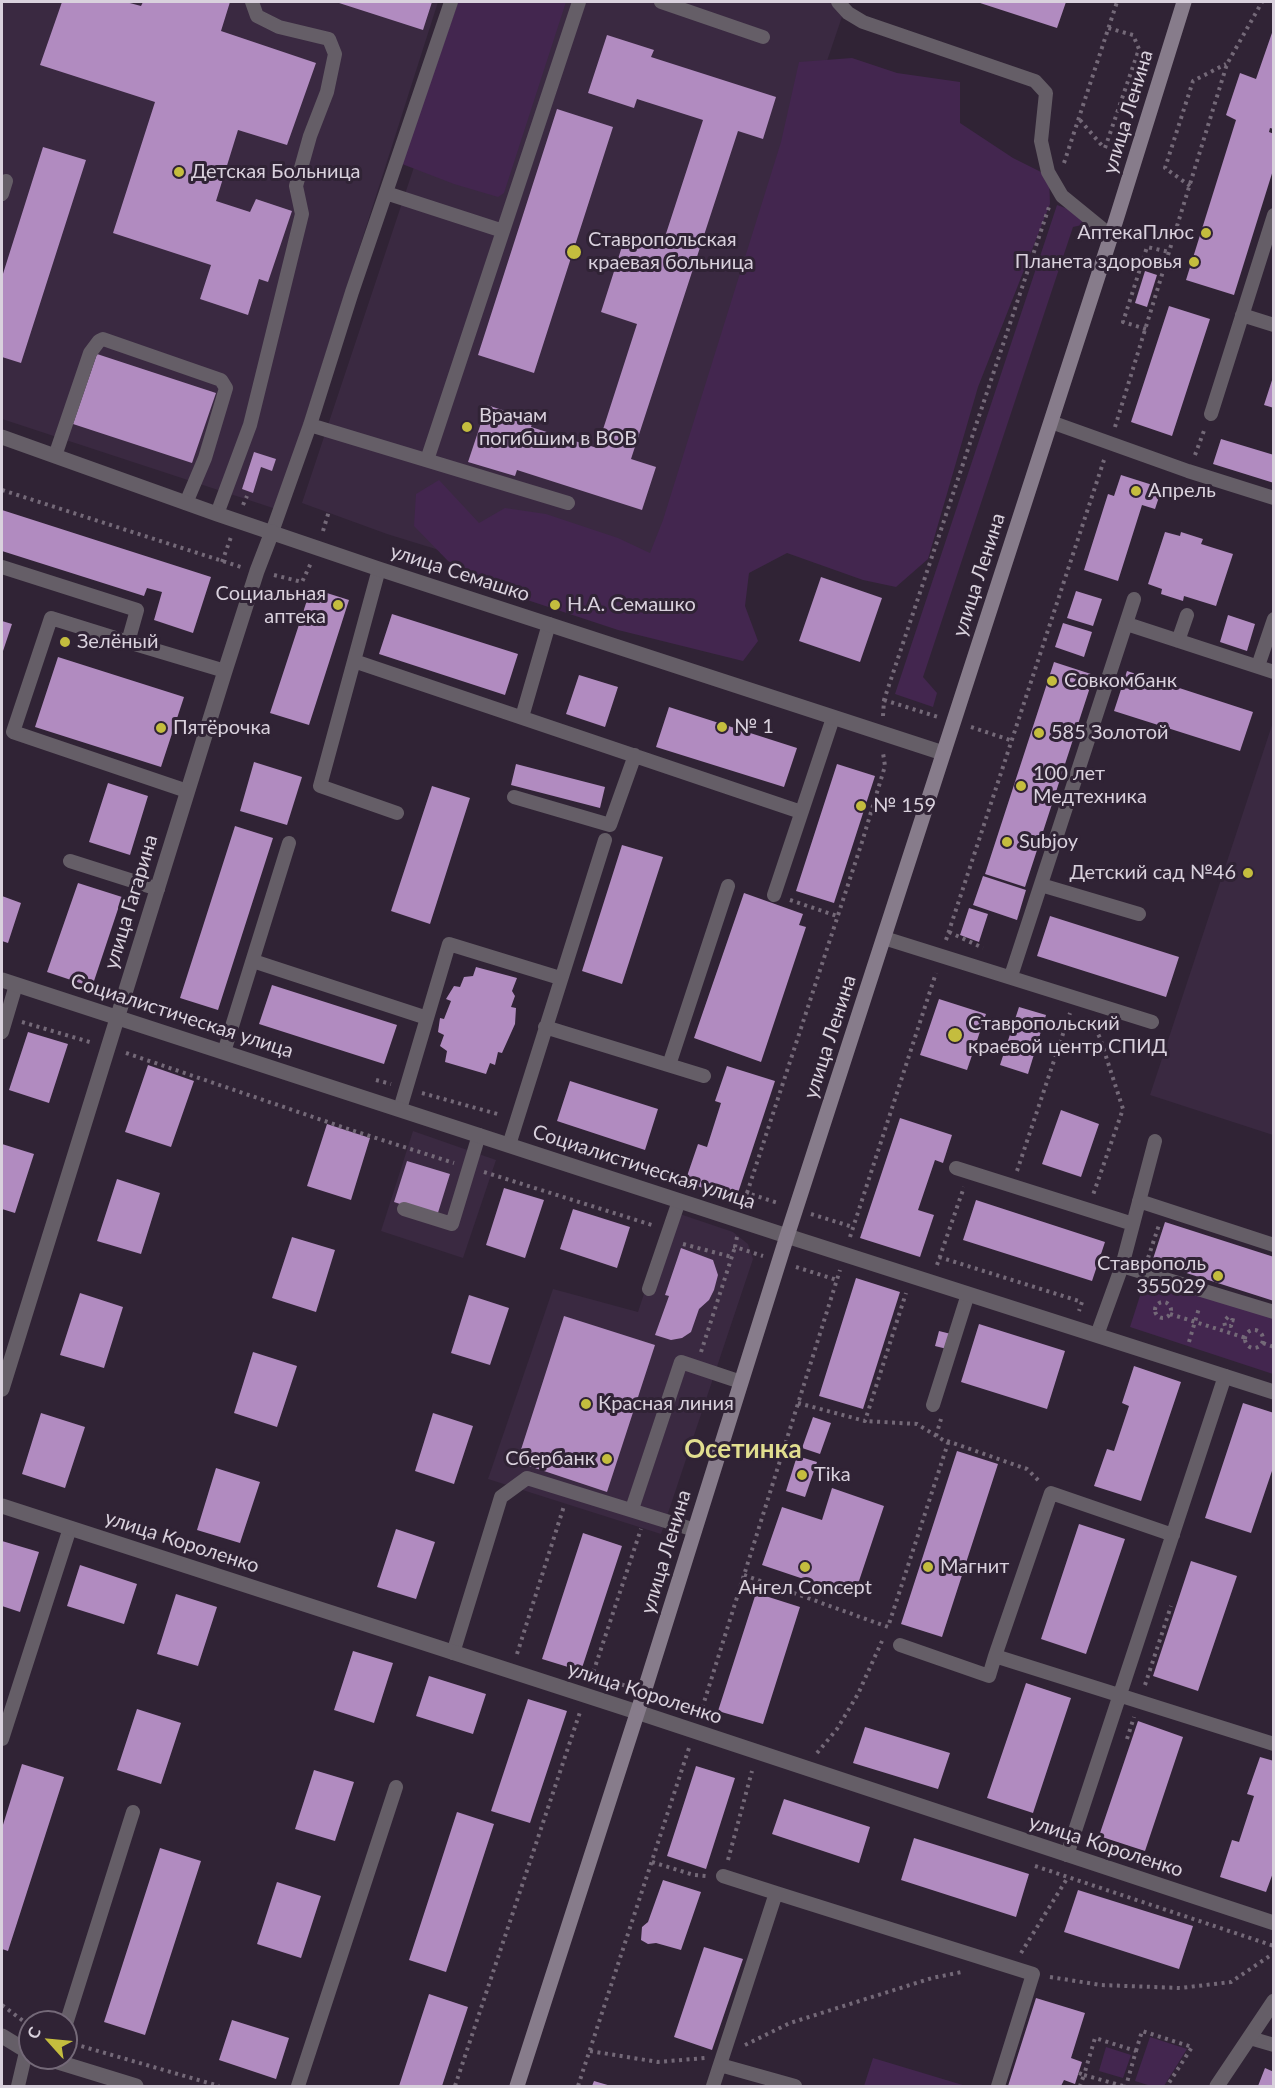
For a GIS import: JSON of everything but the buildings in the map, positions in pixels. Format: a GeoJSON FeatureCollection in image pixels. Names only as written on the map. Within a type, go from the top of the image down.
{"type":"FeatureCollection","features":[{"type":"Feature","properties":{"kind":"main road","name":"улица Ленина"},"geometry":{"type":"LineString","coordinates":[[517,2086],[787,1236],[1111,236],[1184,2]]}},
{"type":"Feature","properties":{"kind":"street","name":"улица Семашко"},"geometry":{"type":"LineString","coordinates":[[2,437],[379,569],[943,753]]}},
{"type":"Feature","properties":{"kind":"street","name":"улица Гагарина"},"geometry":{"type":"LineString","coordinates":[[2,1389],[187,791],[257,571],[272,532]]}},
{"type":"Feature","properties":{"kind":"street","name":"Социалистическая улица"},"geometry":{"type":"LineString","coordinates":[[9,983],[1274,1392]]}},
{"type":"Feature","properties":{"kind":"street","name":"улица Короленко"},"geometry":{"type":"LineString","coordinates":[[2,1506],[695,1731],[1274,1923]]}},
{"type":"Feature","properties":{"kind":"street"},"geometry":{"type":"LineString","coordinates":[[1217,2086],[1274,2001]]}},
{"type":"Feature","properties":{"kind":"street"},"geometry":{"type":"LineString","coordinates":[[2,2036],[18,2046]]}},
{"type":"Feature","properties":{"kind":"street"},"geometry":{"type":"LineString","coordinates":[[78,2067],[136,2086]]}},
{"type":"Feature","properties":{"kind":"lane"},"geometry":{"type":"LineString","coordinates":[[217,514],[250,424],[302,214],[296,186],[310,135],[327,92],[335,54],[329,39],[279,27],[257,15],[252,2]]}},
{"type":"Feature","properties":{"kind":"lane"},"geometry":{"type":"LineString","coordinates":[[272,532],[451,2]]}},
{"type":"Feature","properties":{"kind":"lane"},"geometry":{"type":"LineString","coordinates":[[427,460],[579,2]]}},
{"type":"Feature","properties":{"kind":"lane"},"geometry":{"type":"LineString","coordinates":[[661,2],[763,37]]}},
{"type":"Feature","properties":{"kind":"lane"},"geometry":{"type":"LineString","coordinates":[[838,2],[848,13],[863,22],[1035,81],[1046,93],[1041,141],[1048,172],[1062,196],[1111,236]]}},
{"type":"Feature","properties":{"kind":"lane"},"geometry":{"type":"LineString","coordinates":[[2,195],[6,180]]}},
{"type":"Feature","properties":{"kind":"lane"},"geometry":{"type":"LineString","coordinates":[[386,193],[503,231]]}},
{"type":"Feature","properties":{"kind":"lane"},"geometry":{"type":"LineString","coordinates":[[1211,414],[1274,215]]}},
{"type":"Feature","properties":{"kind":"lane"},"geometry":{"type":"LineString","coordinates":[[1242,315],[1274,325]]}},
{"type":"Feature","properties":{"kind":"lane"},"geometry":{"type":"LineString","coordinates":[[55,456],[90,353],[103,339],[221,380],[226,388],[205,458],[186,503]]}},
{"type":"Feature","properties":{"kind":"lane"},"geometry":{"type":"LineString","coordinates":[[1051,422],[1188,471],[1274,498]]}},
{"type":"Feature","properties":{"kind":"lane"},"geometry":{"type":"LineString","coordinates":[[310,425],[568,502]]}},
{"type":"Feature","properties":{"kind":"lane"},"geometry":{"type":"LineString","coordinates":[[2,567],[137,610],[128,642]]}},
{"type":"Feature","properties":{"kind":"lane"},"geometry":{"type":"LineString","coordinates":[[379,569],[320,786],[398,813]]}},
{"type":"Feature","properties":{"kind":"lane"},"geometry":{"type":"LineString","coordinates":[[1011,976],[1134,598]]}},
{"type":"Feature","properties":{"kind":"lane"},"geometry":{"type":"LineString","coordinates":[[1178,641],[1187,615]]}},
{"type":"Feature","properties":{"kind":"lane"},"geometry":{"type":"LineString","coordinates":[[187,791],[13,732],[51,618],[225,671]]}},
{"type":"Feature","properties":{"kind":"lane"},"geometry":{"type":"LineString","coordinates":[[1258,666],[1274,619]]}},
{"type":"Feature","properties":{"kind":"lane"},"geometry":{"type":"LineString","coordinates":[[522,717],[549,624]]}},
{"type":"Feature","properties":{"kind":"lane"},"geometry":{"type":"LineString","coordinates":[[1127,624],[1274,672]]}},
{"type":"Feature","properties":{"kind":"lane"},"geometry":{"type":"LineString","coordinates":[[354,662],[801,812]]}},
{"type":"Feature","properties":{"kind":"lane"},"geometry":{"type":"LineString","coordinates":[[774,895],[833,718]]}},
{"type":"Feature","properties":{"kind":"lane"},"geometry":{"type":"LineString","coordinates":[[514,797],[610,825],[635,755]]}},
{"type":"Feature","properties":{"kind":"lane"},"geometry":{"type":"LineString","coordinates":[[509,1145],[605,840]]}},
{"type":"Feature","properties":{"kind":"lane"},"geometry":{"type":"LineString","coordinates":[[224,1052],[289,843]]}},
{"type":"Feature","properties":{"kind":"lane"},"geometry":{"type":"LineString","coordinates":[[70,861],[158,889]]}},
{"type":"Feature","properties":{"kind":"lane"},"geometry":{"type":"LineString","coordinates":[[1041,885],[1139,914]]}},
{"type":"Feature","properties":{"kind":"lane"},"geometry":{"type":"LineString","coordinates":[[669,1065],[728,886]]}},
{"type":"Feature","properties":{"kind":"lane"},"geometry":{"type":"LineString","coordinates":[[884,938],[1152,1022]]}},
{"type":"Feature","properties":{"kind":"lane"},"geometry":{"type":"LineString","coordinates":[[400,1109],[449,944],[560,978]]}},
{"type":"Feature","properties":{"kind":"lane"},"geometry":{"type":"LineString","coordinates":[[253,961],[427,1018]]}},
{"type":"Feature","properties":{"kind":"lane"},"geometry":{"type":"LineString","coordinates":[[2,1032],[6,1017],[9,983]]}},
{"type":"Feature","properties":{"kind":"lane"},"geometry":{"type":"LineString","coordinates":[[545,1027],[704,1076]]}},
{"type":"Feature","properties":{"kind":"lane"},"geometry":{"type":"LineString","coordinates":[[404,1209],[452,1224],[479,1135]]}},
{"type":"Feature","properties":{"kind":"lane"},"geometry":{"type":"LineString","coordinates":[[1097,1335],[1122,1266],[1155,1142]]}},
{"type":"Feature","properties":{"kind":"lane"},"geometry":{"type":"LineString","coordinates":[[956,1168],[1133,1224]]}},
{"type":"Feature","properties":{"kind":"lane"},"geometry":{"type":"LineString","coordinates":[[649,1289],[679,1201]]}},
{"type":"Feature","properties":{"kind":"lane"},"geometry":{"type":"LineString","coordinates":[[1139,1201],[1274,1245]]}},
{"type":"Feature","properties":{"kind":"lane"},"geometry":{"type":"LineString","coordinates":[[1122,1266],[1274,1312]]}},
{"type":"Feature","properties":{"kind":"lane"},"geometry":{"type":"LineString","coordinates":[[933,1405],[968,1294]]}},
{"type":"Feature","properties":{"kind":"lane"},"geometry":{"type":"LineString","coordinates":[[639,1512],[681,1362],[741,1382]]}},
{"type":"Feature","properties":{"kind":"lane"},"geometry":{"type":"LineString","coordinates":[[1066,1855],[1226,1376]]}},
{"type":"Feature","properties":{"kind":"lane"},"geometry":{"type":"LineString","coordinates":[[453,1653],[501,1497],[527,1478],[695,1530]]}},
{"type":"Feature","properties":{"kind":"lane"},"geometry":{"type":"LineString","coordinates":[[900,1645],[989,1676],[1051,1493],[1173,1535]]}},
{"type":"Feature","properties":{"kind":"lane"},"geometry":{"type":"LineString","coordinates":[[2,1739],[70,1528]]}},
{"type":"Feature","properties":{"kind":"lane"},"geometry":{"type":"LineString","coordinates":[[995,1656],[1274,1744]]}},
{"type":"Feature","properties":{"kind":"lane"},"geometry":{"type":"LineString","coordinates":[[298,2086],[396,1787]]}},
{"type":"Feature","properties":{"kind":"lane"},"geometry":{"type":"LineString","coordinates":[[70,2010],[133,1812]]}},
{"type":"Feature","properties":{"kind":"lane"},"geometry":{"type":"LineString","coordinates":[[723,1876],[1032,1974],[998,2086]]}},
{"type":"Feature","properties":{"kind":"lane"},"geometry":{"type":"LineString","coordinates":[[713,2086],[776,1893]]}},
{"type":"Feature","properties":{"kind":"lane"},"geometry":{"type":"LineString","coordinates":[[1250,2038],[1274,2045]]}},
{"type":"Feature","properties":{"kind":"lane"},"geometry":{"type":"LineString","coordinates":[[721,2061],[795,2086]]}},
{"type":"Feature","properties":{"kind":"lane"},"geometry":{"type":"LineString","coordinates":[[18,2086],[23,2070]]}},
{"type":"Feature","properties":{"kind":"path"},"geometry":{"type":"LineString","coordinates":[[747,1193],[885,766],[881,733],[884,700],[1117,2]]}},
{"type":"Feature","properties":{"kind":"path"},"geometry":{"type":"LineString","coordinates":[[578,2086],[695,1731],[949,932],[1110,444],[1227,64],[1262,2]]}},
{"type":"Feature","properties":{"kind":"path"},"geometry":{"type":"LineString","coordinates":[[1079,119],[1105,148],[1138,49],[1133,35],[1108,28]]}},
{"type":"Feature","properties":{"kind":"path"},"geometry":{"type":"LineString","coordinates":[[1190,186],[1165,168],[1193,81],[1227,64]]}},
{"type":"Feature","properties":{"kind":"path"},"geometry":{"type":"LineString","coordinates":[[1146,329],[1124,322],[1147,247],[1169,252]]}},
{"type":"Feature","properties":{"kind":"path"},"geometry":{"type":"LineString","coordinates":[[1188,471],[1211,414]]}},
{"type":"Feature","properties":{"kind":"path"},"geometry":{"type":"LineString","coordinates":[[2,490],[222,562],[302,582],[318,547],[329,511]]}},
{"type":"Feature","properties":{"kind":"path"},"geometry":{"type":"LineString","coordinates":[[949,932],[987,950]]}},
{"type":"Feature","properties":{"kind":"path"},"geometry":{"type":"LineString","coordinates":[[1012,1186],[1079,998]]}},
{"type":"Feature","properties":{"kind":"path"},"geometry":{"type":"LineString","coordinates":[[1079,998],[1100,1038],[1123,1109],[1088,1210]]}},
{"type":"Feature","properties":{"kind":"path"},"geometry":{"type":"LineString","coordinates":[[6,1017],[109,1048],[351,1130],[669,1231],[672,1242],[732,1257]]}},
{"type":"Feature","properties":{"kind":"path"},"geometry":{"type":"LineString","coordinates":[[935,1271],[964,1186],[975,1190]]}},
{"type":"Feature","properties":{"kind":"path"},"geometry":{"type":"LineString","coordinates":[[696,1367],[735,1247]]}},
{"type":"Feature","properties":{"kind":"path"},"geometry":{"type":"LineString","coordinates":[[939,1257],[1082,1302],[1077,1316]]}},
{"type":"Feature","properties":{"kind":"path"},"geometry":{"type":"LineString","coordinates":[[865,1421],[908,1286]]}},
{"type":"Feature","properties":{"kind":"path"},"geometry":{"type":"LineString","coordinates":[[1189,1342],[1204,1291]]}},
{"type":"Feature","properties":{"kind":"path"},"geometry":{"type":"LineString","coordinates":[[1162,1302],[1167,1304],[1170,1314],[1165,1318],[1160,1318],[1156,1315],[1156,1307],[1162,1302]]}},
{"type":"Feature","properties":{"kind":"path"},"geometry":{"type":"LineString","coordinates":[[1170,1314],[1246,1338]]}},
{"type":"Feature","properties":{"kind":"path"},"geometry":{"type":"LineString","coordinates":[[1233,1320],[1237,1321],[1242,1318]]}},
{"type":"Feature","properties":{"kind":"path"},"geometry":{"type":"LineString","coordinates":[[1256,1330],[1263,1335],[1263,1343],[1257,1348],[1251,1348],[1247,1345],[1246,1338],[1250,1332],[1256,1330]]}},
{"type":"Feature","properties":{"kind":"path"},"geometry":{"type":"LineString","coordinates":[[1263,1343],[1274,1347]]}},
{"type":"Feature","properties":{"kind":"path"},"geometry":{"type":"LineString","coordinates":[[798,1403],[865,1421],[917,1424],[948,1443],[888,1627],[858,1694],[837,1729],[814,1757]]}},
{"type":"Feature","properties":{"kind":"path"},"geometry":{"type":"LineString","coordinates":[[941,1439],[1027,1469],[1051,1493]]}},
{"type":"Feature","properties":{"kind":"path"},"geometry":{"type":"LineString","coordinates":[[511,1671],[569,1491]]}},
{"type":"Feature","properties":{"kind":"path"},"geometry":{"type":"LineString","coordinates":[[456,2086],[586,1696],[639,1512]]}},
{"type":"Feature","properties":{"kind":"path"},"geometry":{"type":"LineString","coordinates":[[744,1575],[888,1627]]}},
{"type":"Feature","properties":{"kind":"path"},"geometry":{"type":"LineString","coordinates":[[652,1862],[694,1875],[723,1876],[752,1771]]}},
{"type":"Feature","properties":{"kind":"path"},"geometry":{"type":"LineString","coordinates":[[999,1964],[1017,1960],[1068,1877]]}},
{"type":"Feature","properties":{"kind":"path"},"geometry":{"type":"LineString","coordinates":[[1032,1974],[1101,1986],[1180,1988],[1231,1982],[1274,1953]]}},
{"type":"Feature","properties":{"kind":"path"},"geometry":{"type":"LineString","coordinates":[[590,2051],[658,2062],[721,2061],[790,2023],[932,1978],[966,1971]]}},
{"type":"Feature","properties":{"kind":"path"},"geometry":{"type":"LineString","coordinates":[[2,2005],[18,2017]]}},
{"type":"Feature","properties":{"kind":"path"},"geometry":{"type":"LineString","coordinates":[[1081,2074],[1124,2086],[1142,2031],[1192,2048],[1167,2086]]}},
{"type":"Feature","properties":{"kind":"path"},"geometry":{"type":"LineString","coordinates":[[1080,2086],[1081,2074],[1095,2038],[1136,2050]]}},
{"type":"Feature","properties":{"kind":"path"},"geometry":{"type":"LineString","coordinates":[[78,2045],[219,2086]]}},
{"type":"Feature","properties":{"kind":"shaded area"},"geometry":{"type":"Polygon","coordinates":[[[2,2],[438,2],[276,509],[2,419],[2,2]]]}},
{"type":"Feature","properties":{"kind":"shaded area"},"geometry":{"type":"Polygon","coordinates":[[[458,2],[566,2],[504,193],[498,197],[454,184],[402,164],[458,2]]]}},
{"type":"Feature","properties":{"kind":"shaded area","name":"Ставропольская краевая больница"},"geometry":{"type":"Polygon","coordinates":[[[469,2],[847,2],[640,612],[387,534],[302,503],[469,2]]]}},
{"type":"Feature","properties":{"kind":"shaded area"},"geometry":{"type":"Polygon","coordinates":[[[852,58],[897,73],[960,82],[960,123],[1013,158],[1049,176],[1050,204],[978,387],[928,559],[896,587],[863,580],[787,553],[749,573],[745,606],[758,641],[743,661],[618,630],[500,591],[448,561],[414,526],[416,494],[439,480],[479,523],[505,508],[546,514],[618,538],[650,553],[663,520],[781,142],[799,62],[852,58]]]}},
{"type":"Feature","properties":{"kind":"shaded area"},"geometry":{"type":"Polygon","coordinates":[[[1057,205],[1093,218],[1091,223],[1073,227],[923,677],[937,693],[933,707],[895,694],[1057,205]]]}},
{"type":"Feature","properties":{"kind":"shaded area","name":"Детский сад №46"},"geometry":{"type":"Polygon","coordinates":[[[1273,722],[1273,1135],[1150,1095],[1273,722]]]}},
{"type":"Feature","properties":{"kind":"shaded area"},"geometry":{"type":"Polygon","coordinates":[[[413,1131],[496,1160],[463,1258],[381,1231],[413,1131]]]}},
{"type":"Feature","properties":{"kind":"shaded area"},"geometry":{"type":"Polygon","coordinates":[[[671,1211],[733,1232],[748,1244],[753,1259],[661,1534],[488,1479],[553,1289],[638,1312],[671,1211]]]}},
{"type":"Feature","properties":{"kind":"shaded area"},"geometry":{"type":"Polygon","coordinates":[[[1146,1277],[1273,1317],[1273,1374],[1130,1327],[1146,1277]]]}},
{"type":"Feature","properties":{"kind":"shaded area"},"geometry":{"type":"Polygon","coordinates":[[[1150,2037],[1187,2049],[1164,2086],[1151,2086],[1135,2081],[1150,2037]]]}},
{"type":"Feature","properties":{"kind":"shaded area"},"geometry":{"type":"Polygon","coordinates":[[[1106,2047],[1131,2055],[1123,2078],[1099,2071],[1106,2047]]]}},
{"type":"Feature","properties":{"kind":"shaded area"},"geometry":{"type":"Polygon","coordinates":[[[873,2058],[966,2086],[864,2086],[873,2058]]]}},
{"type":"Feature","properties":{"kind":"place","name":"Детская Больница"},"geometry":{"type":"Point","coordinates":[179,172]}},
{"type":"Feature","properties":{"kind":"place","name":"АптекаПлюс"},"geometry":{"type":"Point","coordinates":[1206,233]}},
{"type":"Feature","properties":{"kind":"place","name":"Ставропольская краевая больница"},"geometry":{"type":"Point","coordinates":[574,252]}},
{"type":"Feature","properties":{"kind":"place","name":"Планета здоровья"},"geometry":{"type":"Point","coordinates":[1194,262]}},
{"type":"Feature","properties":{"kind":"place","name":"Врачам погибшим в ВОВ"},"geometry":{"type":"Point","coordinates":[467,427]}},
{"type":"Feature","properties":{"kind":"place","name":"Апрель"},"geometry":{"type":"Point","coordinates":[1136,491]}},
{"type":"Feature","properties":{"kind":"place","name":"Социальная аптека"},"geometry":{"type":"Point","coordinates":[338,605]}},
{"type":"Feature","properties":{"kind":"place","name":"Н.А. Семашко"},"geometry":{"type":"Point","coordinates":[555,605]}},
{"type":"Feature","properties":{"kind":"place","name":"Зелёный"},"geometry":{"type":"Point","coordinates":[65,642]}},
{"type":"Feature","properties":{"kind":"place","name":"Совкомбанк"},"geometry":{"type":"Point","coordinates":[1052,681]}},
{"type":"Feature","properties":{"kind":"place","name":"№ 1"},"geometry":{"type":"Point","coordinates":[722,727]}},
{"type":"Feature","properties":{"kind":"place","name":"Пятёрочка"},"geometry":{"type":"Point","coordinates":[161,728]}},
{"type":"Feature","properties":{"kind":"place","name":"585 Золотой"},"geometry":{"type":"Point","coordinates":[1039,733]}},
{"type":"Feature","properties":{"kind":"place","name":"100 лет Медтехника"},"geometry":{"type":"Point","coordinates":[1021,786]}},
{"type":"Feature","properties":{"kind":"place","name":"№ 159"},"geometry":{"type":"Point","coordinates":[861,806]}},
{"type":"Feature","properties":{"kind":"place","name":"Subjoy"},"geometry":{"type":"Point","coordinates":[1007,842]}},
{"type":"Feature","properties":{"kind":"place","name":"Детский сад №46"},"geometry":{"type":"Point","coordinates":[1248,873]}},
{"type":"Feature","properties":{"kind":"place","name":"Ставропольский краевой центр СПИД"},"geometry":{"type":"Point","coordinates":[955,1035]}},
{"type":"Feature","properties":{"kind":"place","name":"Ставрополь 355029"},"geometry":{"type":"Point","coordinates":[1218,1276]}},
{"type":"Feature","properties":{"kind":"place","name":"Красная линия"},"geometry":{"type":"Point","coordinates":[586,1404]}},
{"type":"Feature","properties":{"kind":"place","name":"Сбербанк"},"geometry":{"type":"Point","coordinates":[607,1459]}},
{"type":"Feature","properties":{"kind":"place","name":"Tika"},"geometry":{"type":"Point","coordinates":[802,1475]}},
{"type":"Feature","properties":{"kind":"place","name":"Ангел Concept"},"geometry":{"type":"Point","coordinates":[805,1567]}},
{"type":"Feature","properties":{"kind":"place","name":"Магнит"},"geometry":{"type":"Point","coordinates":[928,1567]}},
{"type":"Feature","properties":{"kind":"district","name":"Осетинка"},"geometry":{"type":"Point","coordinates":[743,1450]}}]}
